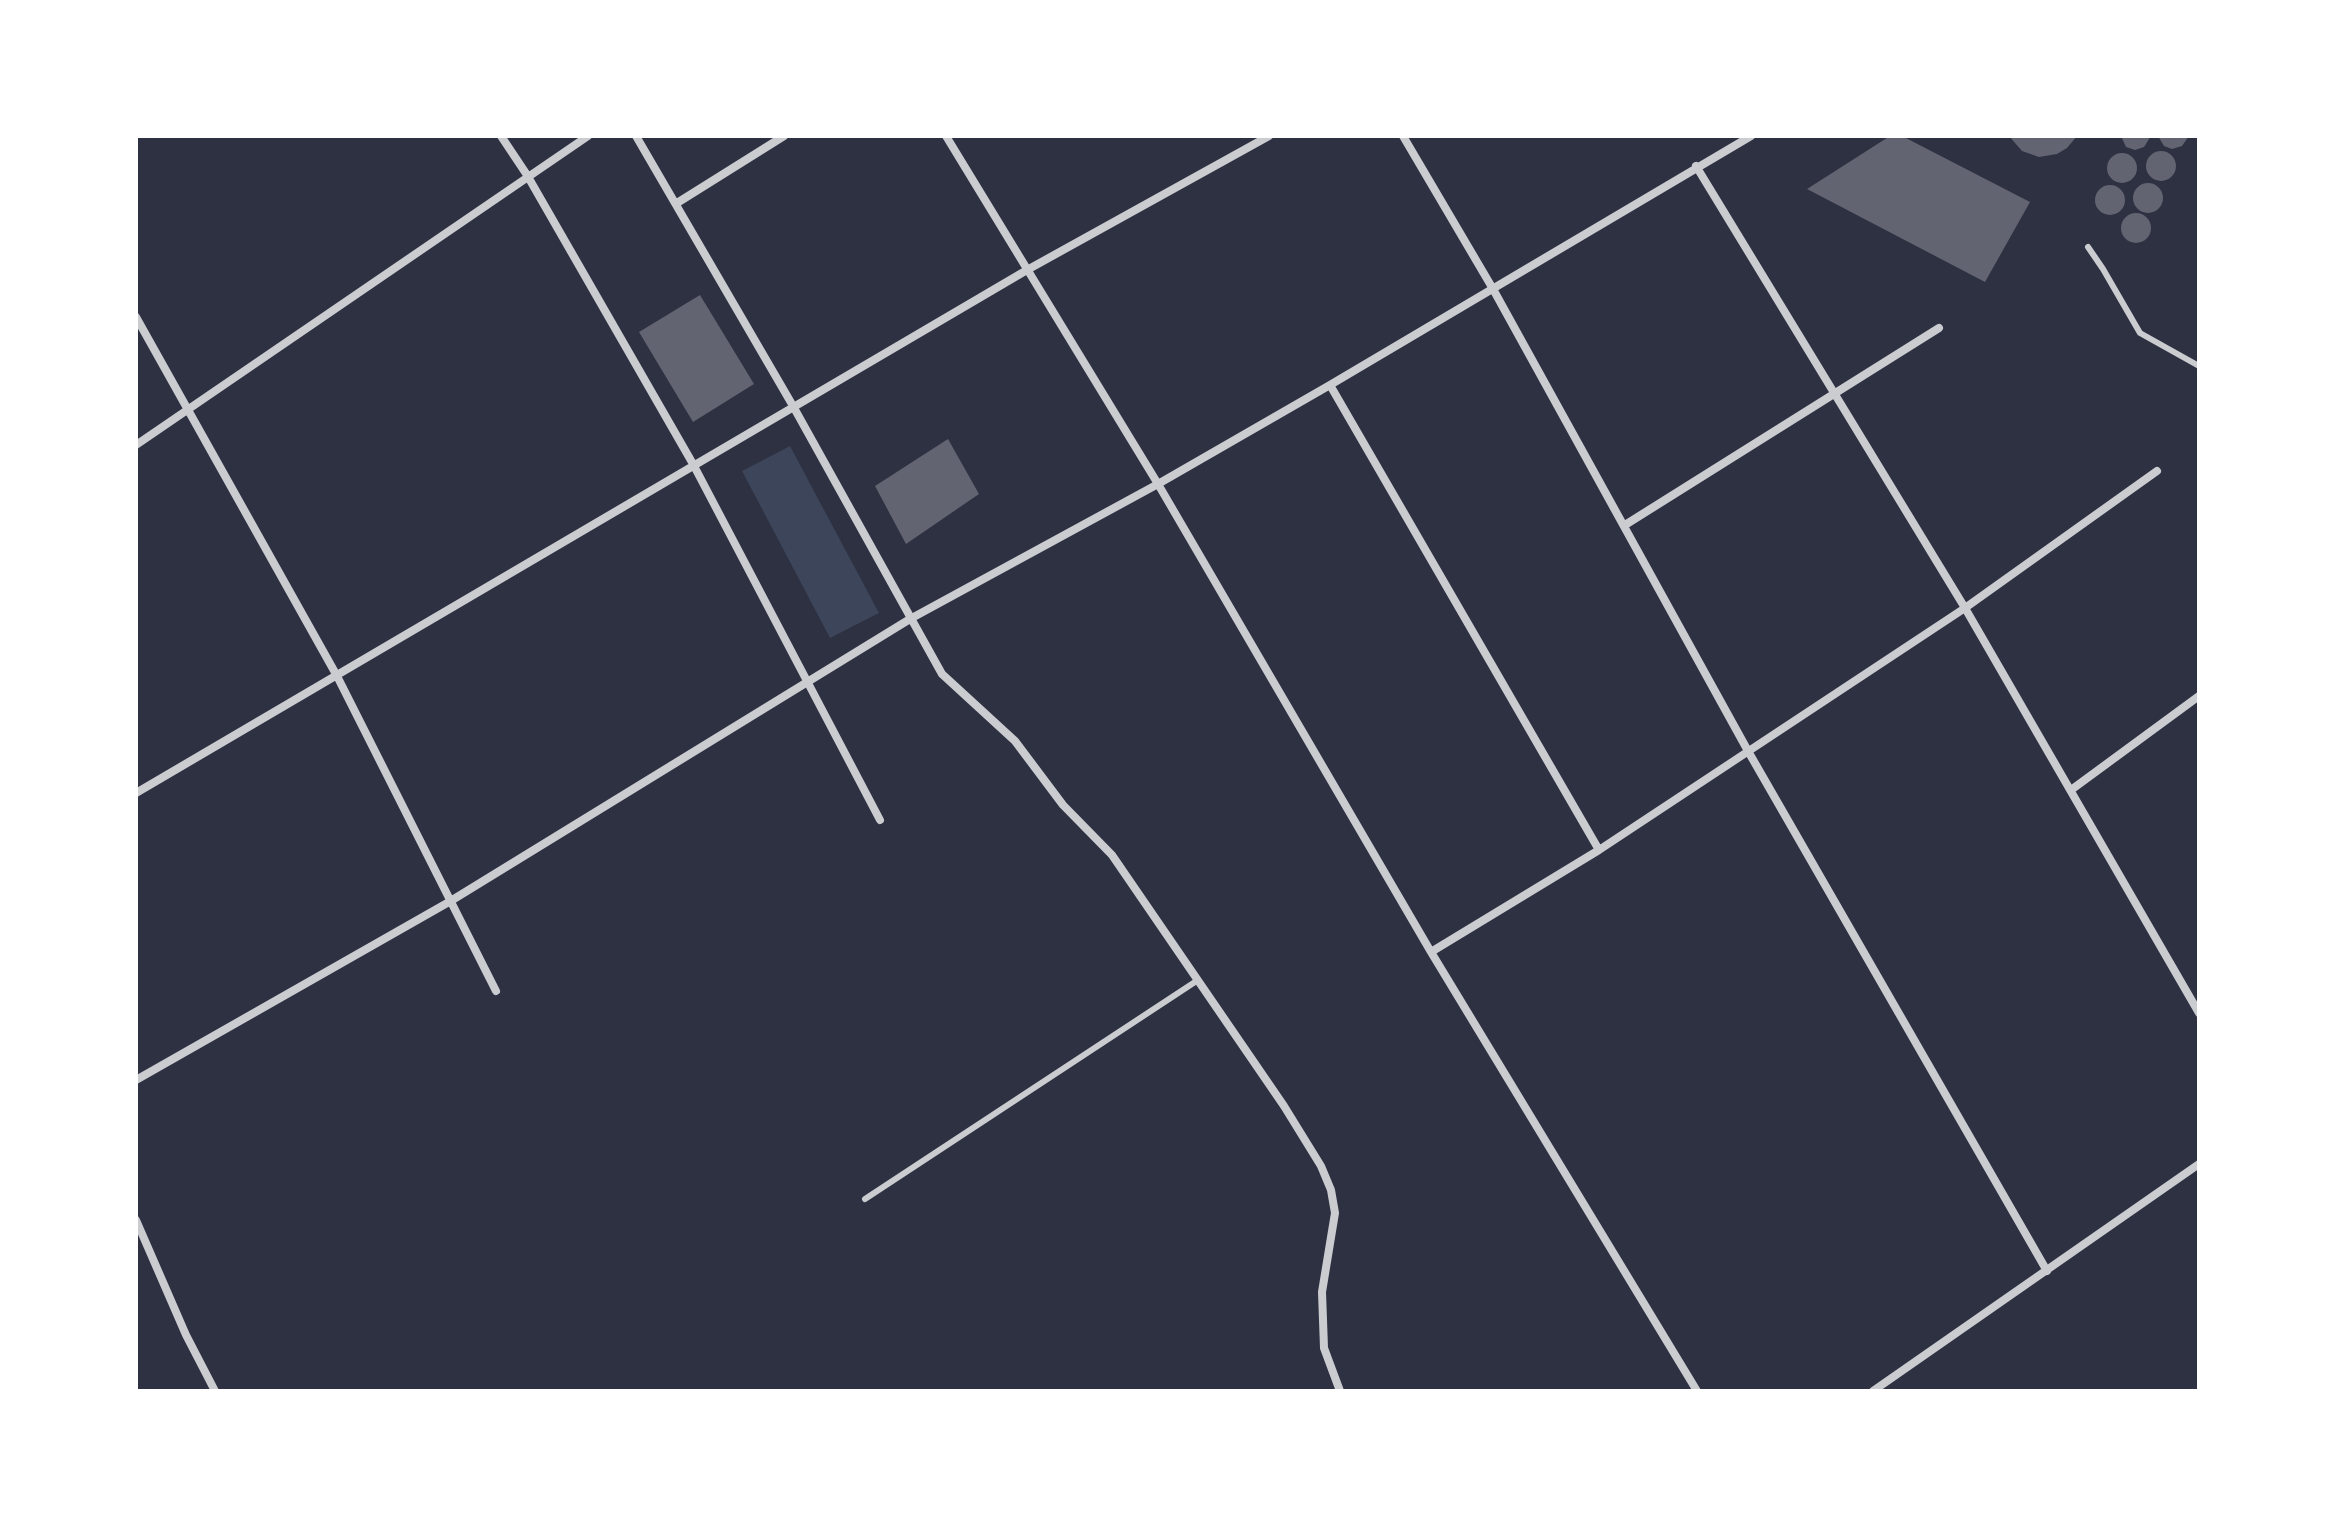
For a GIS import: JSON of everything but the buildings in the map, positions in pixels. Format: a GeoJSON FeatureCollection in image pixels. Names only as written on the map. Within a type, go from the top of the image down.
{"type":"FeatureCollection","features":[{"type":"Feature","properties":{"kind":"street"},"geometry":{"type":"LineString","coordinates":[[501,136],[527,175],[693,464],[880,820]]}},
{"type":"Feature","properties":{"kind":"street"},"geometry":{"type":"LineString","coordinates":[[136,445],[588,136]]}},
{"type":"Feature","properties":{"kind":"street"},"geometry":{"type":"LineString","coordinates":[[636,136],[793,406],[942,674],[1015,741],[1063,805],[1112,855],[1284,1106],[1321,1166],[1331,1190],[1335,1213],[1322,1292],[1324,1348],[1340,1391]]}},
{"type":"Feature","properties":{"kind":"street"},"geometry":{"type":"LineString","coordinates":[[677,203],[784,136]]}},
{"type":"Feature","properties":{"kind":"street"},"geometry":{"type":"LineString","coordinates":[[946,136],[1158,484],[1431,952],[1697,1391]]}},
{"type":"Feature","properties":{"kind":"street"},"geometry":{"type":"LineString","coordinates":[[136,793],[1027,270],[1269,136]]}},
{"type":"Feature","properties":{"kind":"street"},"geometry":{"type":"LineString","coordinates":[[1403,136],[1493,289],[1748,751],[2047,1271]]}},
{"type":"Feature","properties":{"kind":"street"},"geometry":{"type":"LineString","coordinates":[[136,1080],[449,902],[910,619],[1158,484],[1751,136]]}},
{"type":"Feature","properties":{"kind":"street"},"geometry":{"type":"LineString","coordinates":[[1696,166],[1965,608],[2199,1013]]}},
{"type":"Feature","properties":{"kind":"street"},"geometry":{"type":"LineString","coordinates":[[136,317],[337,676],[496,991]]}},
{"type":"Feature","properties":{"kind":"street"},"geometry":{"type":"LineString","coordinates":[[1625,525],[1939,328]]}},
{"type":"Feature","properties":{"kind":"street"},"geometry":{"type":"LineString","coordinates":[[1330,385],[1599,850]]}},
{"type":"Feature","properties":{"kind":"street"},"geometry":{"type":"LineString","coordinates":[[1431,952],[1599,850],[1965,608],[2157,471]]}},
{"type":"Feature","properties":{"kind":"street"},"geometry":{"type":"LineString","coordinates":[[2071,790],[2199,696]]}},
{"type":"Feature","properties":{"kind":"street"},"geometry":{"type":"LineString","coordinates":[[1873,1391],[2199,1164]]}},
{"type":"Feature","properties":{"kind":"street"},"geometry":{"type":"LineString","coordinates":[[136,1220],[186,1335],[215,1391]]}},
{"type":"Feature","properties":{"kind":"lane"},"geometry":{"type":"LineString","coordinates":[[2088,247],[2140,333],[2199,366]]}},
{"type":"Feature","properties":{"kind":"lane"},"geometry":{"type":"LineString","coordinates":[[865,1199],[1198,980]]}},
{"type":"Feature","properties":{"kind":"shaded area"},"geometry":{"type":"Polygon","coordinates":[[[790,446],[879,613],[830,638],[742,471],[790,446]]]}}]}
